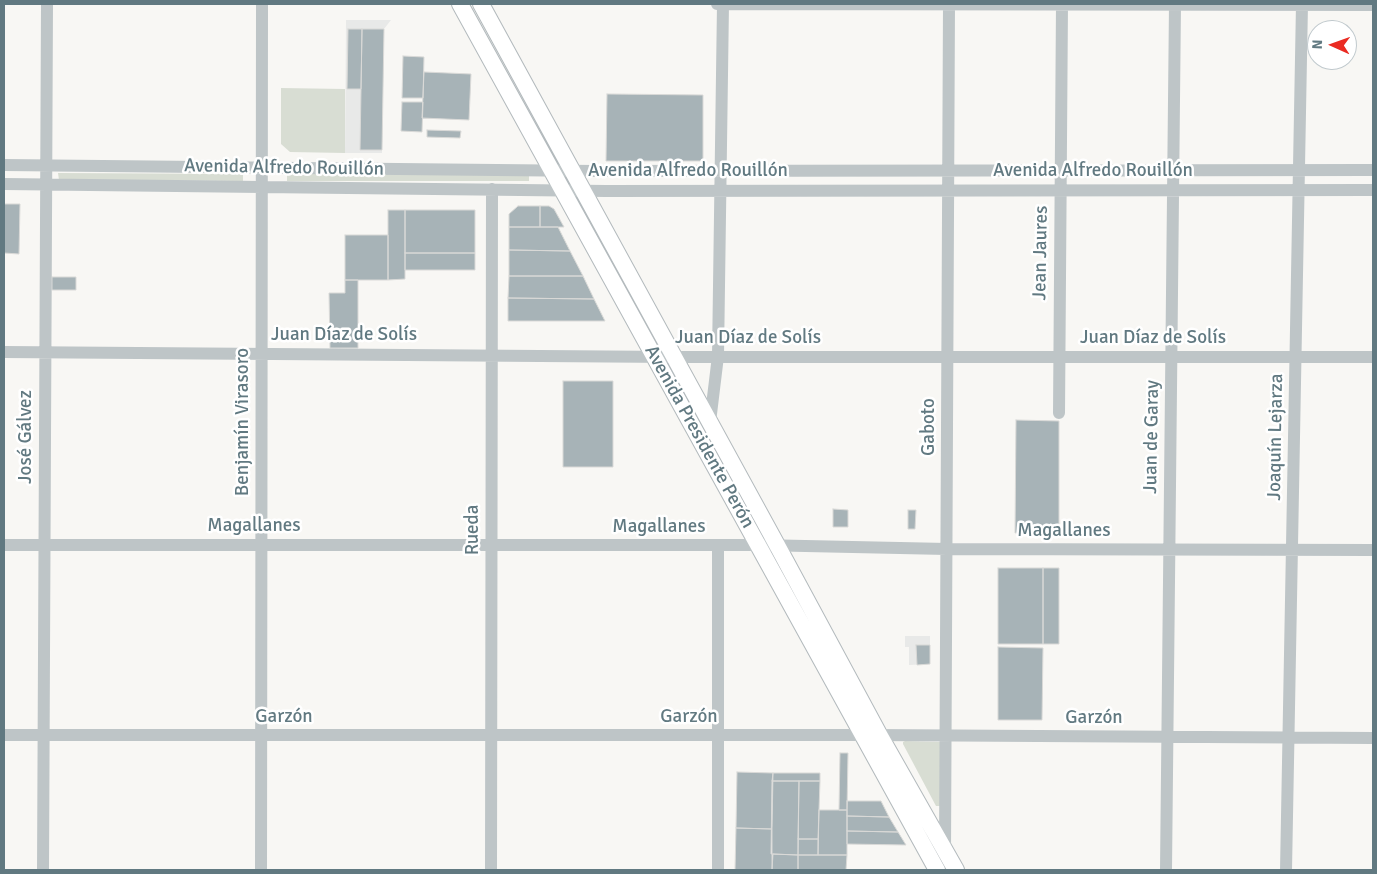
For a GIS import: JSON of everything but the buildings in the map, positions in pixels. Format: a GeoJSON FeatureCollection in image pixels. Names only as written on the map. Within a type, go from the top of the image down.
{"type":"FeatureCollection","features":[{"type":"Feature","properties":{"kind":"main road","name":"Avenida Presidente Perón"},"geometry":{"type":"LineString","coordinates":[[460,4],[937,870]]}},
{"type":"Feature","properties":{"kind":"main road","name":"Avenida Presidente Perón"},"geometry":{"type":"LineString","coordinates":[[481,4],[778,545],[880,736],[956,870]]}},
{"type":"Feature","properties":{"kind":"street","name":"José Gálvez"},"geometry":{"type":"LineString","coordinates":[[43,870],[47,4]]}},
{"type":"Feature","properties":{"kind":"street","name":"Benjamín Virasoro"},"geometry":{"type":"LineString","coordinates":[[261,870],[262,4]]}},
{"type":"Feature","properties":{"kind":"street"},"geometry":{"type":"LineString","coordinates":[[717,4],[1373,5]]}},
{"type":"Feature","properties":{"kind":"street"},"geometry":{"type":"LineString","coordinates":[[710,422],[718,356],[723,4]]}},
{"type":"Feature","properties":{"kind":"street","name":"Gaboto"},"geometry":{"type":"LineString","coordinates":[[945,851],[949,4]]}},
{"type":"Feature","properties":{"kind":"street","name":"Jean Jaures"},"geometry":{"type":"LineString","coordinates":[[1059,413],[1062,4]]}},
{"type":"Feature","properties":{"kind":"street","name":"Juan de Garay"},"geometry":{"type":"LineString","coordinates":[[1166,870],[1175,4]]}},
{"type":"Feature","properties":{"kind":"street","name":"Joaquín Lejarza"},"geometry":{"type":"LineString","coordinates":[[1286,870],[1302,4]]}},
{"type":"Feature","properties":{"kind":"street","name":"Avenida Alfredo Rouillón"},"geometry":{"type":"LineString","coordinates":[[4,165],[571,170],[1373,170]]}},
{"type":"Feature","properties":{"kind":"street","name":"Avenida Alfredo Rouillón"},"geometry":{"type":"LineString","coordinates":[[4,184],[563,190],[1373,190]]}},
{"type":"Feature","properties":{"kind":"street","name":"Rueda"},"geometry":{"type":"LineString","coordinates":[[491,870],[492,189]]}},
{"type":"Feature","properties":{"kind":"street","name":"Juan Díaz de Solís"},"geometry":{"type":"LineString","coordinates":[[4,352],[674,357],[1373,357]]}},
{"type":"Feature","properties":{"kind":"street","name":"Magallanes"},"geometry":{"type":"LineString","coordinates":[[4,545],[778,545],[947,549],[1373,550]]}},
{"type":"Feature","properties":{"kind":"street"},"geometry":{"type":"LineString","coordinates":[[718,545],[718,870]]}},
{"type":"Feature","properties":{"kind":"street","name":"Garzón"},"geometry":{"type":"LineString","coordinates":[[4,735],[718,735],[1373,738]]}},
{"type":"Feature","properties":{"kind":"shaded area"},"geometry":{"type":"Polygon","coordinates":[[[346,20],[391,20],[384,29],[382,153],[345,153],[346,20]]]}},
{"type":"Feature","properties":{"kind":"shaded area"},"geometry":{"type":"Polygon","coordinates":[[[281,88],[345,89],[345,153],[290,152],[281,144],[281,88]]]}},
{"type":"Feature","properties":{"kind":"shaded area"},"geometry":{"type":"Polygon","coordinates":[[[58,173],[243,174],[243,181],[59,180],[58,173]]]}},
{"type":"Feature","properties":{"kind":"shaded area"},"geometry":{"type":"Polygon","coordinates":[[[287,173],[529,174],[529,181],[287,181],[287,173]]]}},
{"type":"Feature","properties":{"kind":"shaded area"},"geometry":{"type":"Polygon","coordinates":[[[905,636],[930,636],[930,664],[909,665],[909,647],[905,647],[905,636]]]}},
{"type":"Feature","properties":{"kind":"shaded area"},"geometry":{"type":"Polygon","coordinates":[[[905,741],[941,742],[940,806],[936,806],[903,744],[905,741]]]}}]}
